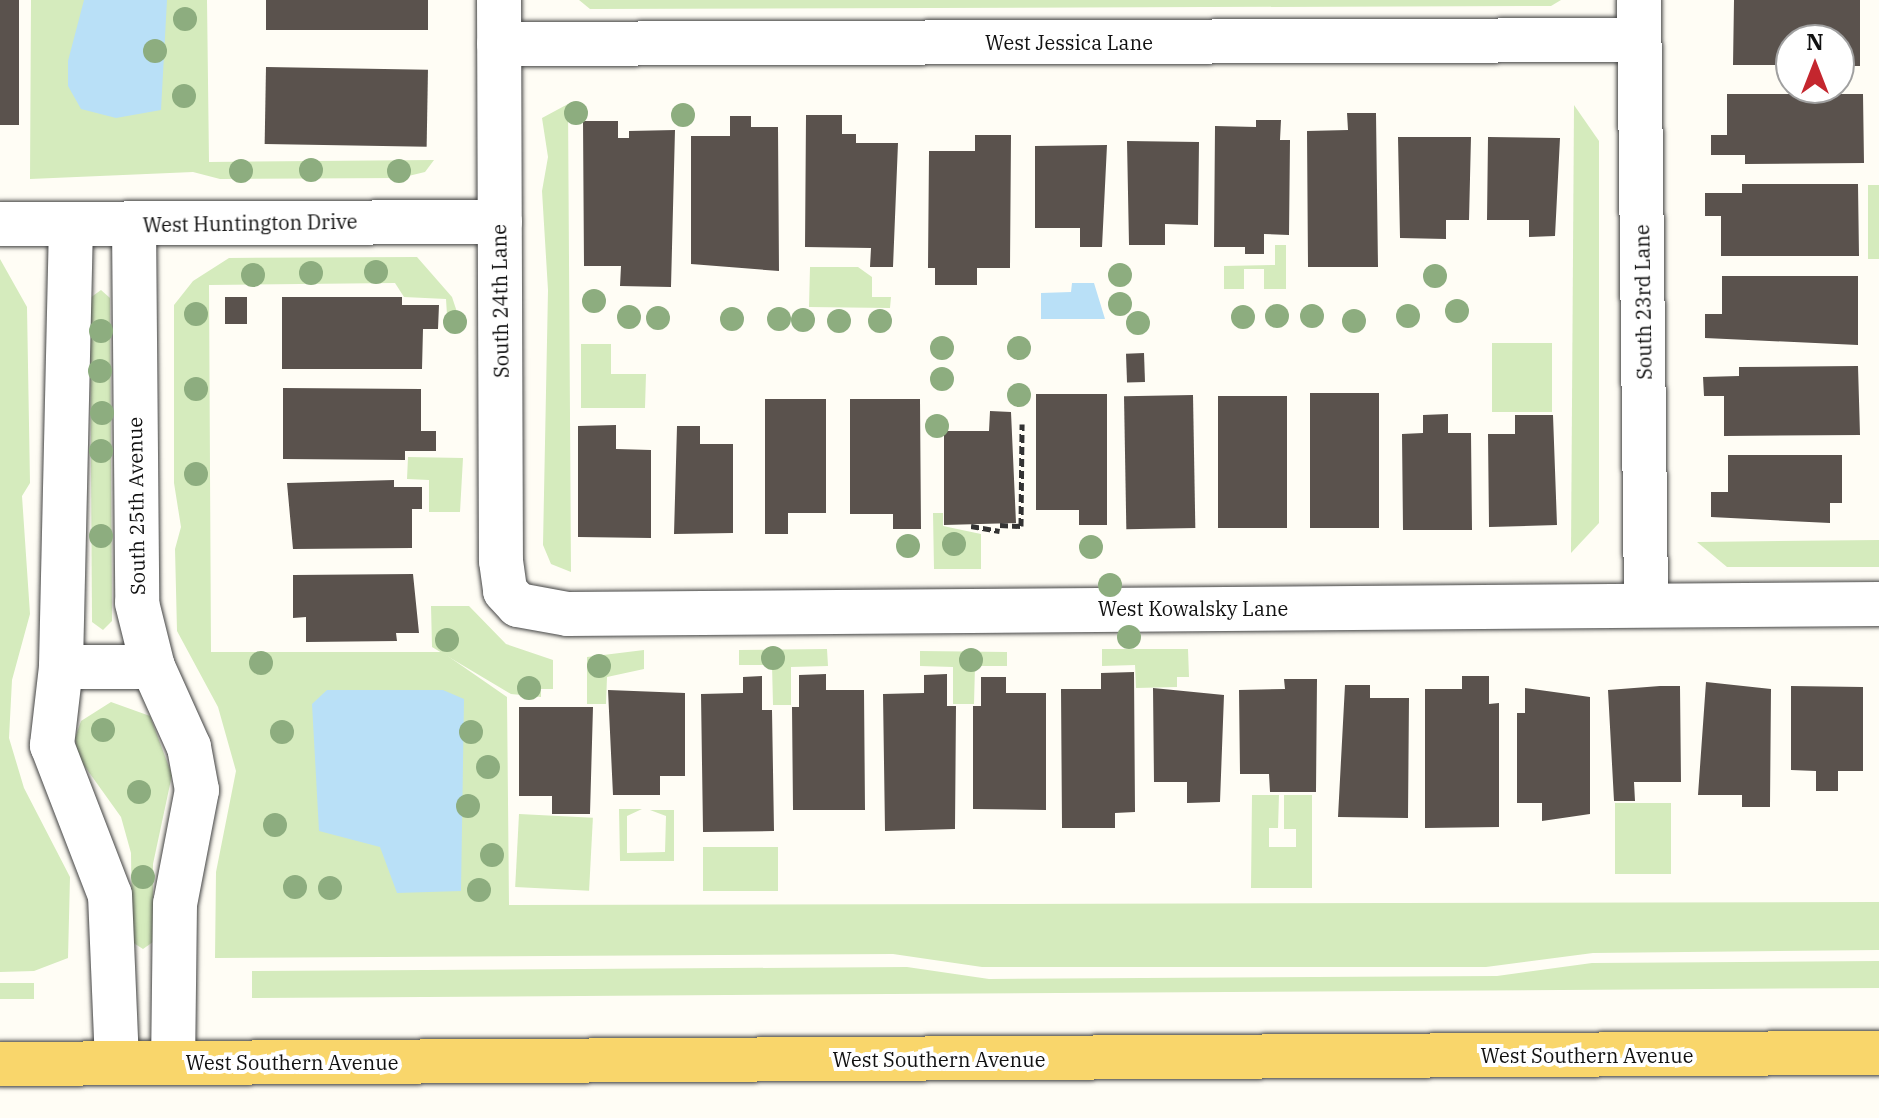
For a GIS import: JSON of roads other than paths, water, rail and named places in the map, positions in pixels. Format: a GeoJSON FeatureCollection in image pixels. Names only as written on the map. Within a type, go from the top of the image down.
{"type":"FeatureCollection","features":[{"type":"Feature","properties":{"kind":"main road","name":"West Southern Avenue"},"geometry":{"type":"LineString","coordinates":[[0,1064],[1879,1053]]}},
{"type":"Feature","properties":{"kind":"street","name":"South 24th Lane"},"geometry":{"type":"LineString","coordinates":[[499,0],[501,561],[510,600]]}},
{"type":"Feature","properties":{"kind":"street","name":"West Jessica Lane"},"geometry":{"type":"LineString","coordinates":[[499,44],[1639,20]]}},
{"type":"Feature","properties":{"kind":"street","name":"South 23rd Lane"},"geometry":{"type":"LineString","coordinates":[[1639,20],[1646,603]]}},
{"type":"Feature","properties":{"kind":"street","name":"West Huntington Drive"},"geometry":{"type":"LineString","coordinates":[[0,224],[500,222]]}},
{"type":"Feature","properties":{"kind":"street"},"geometry":{"type":"LineString","coordinates":[[71,224],[61,667],[52,745],[110,895],[117,1062]]}},
{"type":"Feature","properties":{"kind":"street","name":"South 25th Avenue"},"geometry":{"type":"LineString","coordinates":[[134,224],[136,589],[153,667],[189,747],[197,790],[175,904],[173,1063]]}},
{"type":"Feature","properties":{"kind":"street","name":"West Kowalsky Lane"},"geometry":{"type":"LineString","coordinates":[[510,600],[562,614],[1646,603],[1879,604]]}},
{"type":"Feature","properties":{"kind":"street"},"geometry":{"type":"LineString","coordinates":[[61,667],[153,667]]}},
{"type":"Feature","properties":{"kind":"water"},"geometry":{"type":"Polygon","coordinates":[[[84,0],[167,0],[161,110],[116,118],[81,109],[68,86],[68,61],[84,0]]]}},
{"type":"Feature","properties":{"kind":"water"},"geometry":{"type":"Polygon","coordinates":[[[1072,283],[1094,283],[1105,319],[1041,319],[1041,293],[1071,292],[1072,283]]]}},
{"type":"Feature","properties":{"kind":"water"},"geometry":{"type":"Polygon","coordinates":[[[327,690],[443,690],[464,699],[461,891],[397,893],[380,847],[319,831],[312,704],[327,690]]]}}]}
